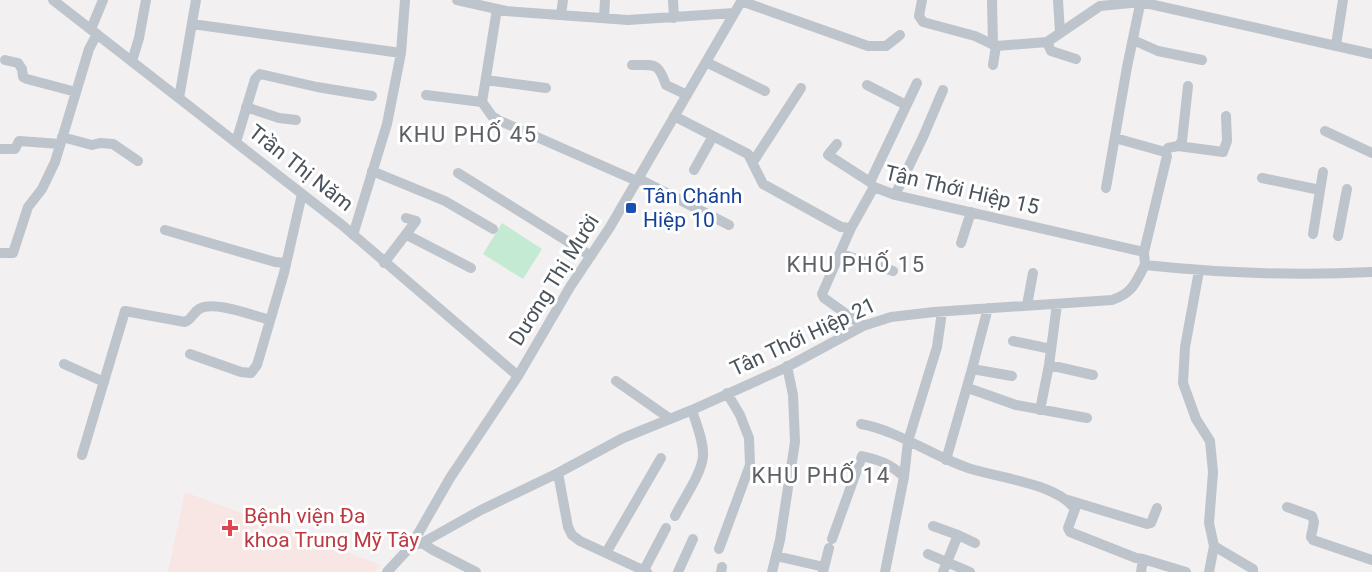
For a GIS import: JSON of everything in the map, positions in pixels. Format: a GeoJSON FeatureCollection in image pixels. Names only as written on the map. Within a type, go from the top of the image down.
{"type":"FeatureCollection","features":[{"type":"Feature","properties":{"kind":"street","name":"Trần Thị Năm"},"geometry":{"type":"LineString","coordinates":[[53,0],[353,235],[518,376]]}},
{"type":"Feature","properties":{"kind":"street"},"geometry":{"type":"LineString","coordinates":[[0,254],[13,253],[28,207],[42,189],[61,141],[103,0]]}},
{"type":"Feature","properties":{"kind":"street"},"geometry":{"type":"LineString","coordinates":[[132,62],[146,0]]}},
{"type":"Feature","properties":{"kind":"street"},"geometry":{"type":"LineString","coordinates":[[179,98],[196,0]]}},
{"type":"Feature","properties":{"kind":"street"},"geometry":{"type":"LineString","coordinates":[[353,235],[387,124],[401,53],[405,0]]}},
{"type":"Feature","properties":{"kind":"street"},"geometry":{"type":"LineString","coordinates":[[457,0],[480,3],[506,12],[628,20],[734,13]]}},
{"type":"Feature","properties":{"kind":"street"},"geometry":{"type":"LineString","coordinates":[[561,15],[563,0]]}},
{"type":"Feature","properties":{"kind":"street"},"geometry":{"type":"LineString","coordinates":[[604,18],[605,0]]}},
{"type":"Feature","properties":{"kind":"street"},"geometry":{"type":"LineString","coordinates":[[674,0],[674,18]]}},
{"type":"Feature","properties":{"kind":"street"},"geometry":{"type":"LineString","coordinates":[[741,0],[868,46],[886,46],[900,35]]}},
{"type":"Feature","properties":{"kind":"street","name":"Dương Thị Mười"},"geometry":{"type":"LineString","coordinates":[[389,571],[411,546],[450,478],[518,376],[638,180],[741,0]]}},
{"type":"Feature","properties":{"kind":"street"},"geometry":{"type":"LineString","coordinates":[[922,0],[919,16],[923,22],[975,36],[994,46],[1047,42],[1100,6],[1141,1],[1372,54]]}},
{"type":"Feature","properties":{"kind":"street"},"geometry":{"type":"LineString","coordinates":[[992,0],[993,64]]}},
{"type":"Feature","properties":{"kind":"street"},"geometry":{"type":"LineString","coordinates":[[1058,0],[1060,33]]}},
{"type":"Feature","properties":{"kind":"street"},"geometry":{"type":"LineString","coordinates":[[1336,45],[1344,0]]}},
{"type":"Feature","properties":{"kind":"street"},"geometry":{"type":"LineString","coordinates":[[1106,188],[1141,1]]}},
{"type":"Feature","properties":{"kind":"street"},"geometry":{"type":"LineString","coordinates":[[497,9],[482,102],[492,116],[638,180],[729,225]]}},
{"type":"Feature","properties":{"kind":"street"},"geometry":{"type":"LineString","coordinates":[[192,24],[401,53]]}},
{"type":"Feature","properties":{"kind":"street"},"geometry":{"type":"LineString","coordinates":[[1133,40],[1158,51],[1202,60]]}},
{"type":"Feature","properties":{"kind":"street"},"geometry":{"type":"LineString","coordinates":[[1047,42],[1051,51],[1076,59]]}},
{"type":"Feature","properties":{"kind":"street"},"geometry":{"type":"LineString","coordinates":[[5,60],[18,63],[23,77],[27,79],[76,92]]}},
{"type":"Feature","properties":{"kind":"street"},"geometry":{"type":"LineString","coordinates":[[706,62],[765,91]]}},
{"type":"Feature","properties":{"kind":"street"},"geometry":{"type":"LineString","coordinates":[[632,65],[656,65],[660,68],[666,85],[687,94]]}},
{"type":"Feature","properties":{"kind":"street"},"geometry":{"type":"LineString","coordinates":[[236,142],[255,79],[260,74],[372,96]]}},
{"type":"Feature","properties":{"kind":"street"},"geometry":{"type":"LineString","coordinates":[[486,80],[546,88]]}},
{"type":"Feature","properties":{"kind":"street"},"geometry":{"type":"LineString","coordinates":[[837,144],[828,155],[872,185],[916,83]]}},
{"type":"Feature","properties":{"kind":"street"},"geometry":{"type":"LineString","coordinates":[[867,85],[906,105]]}},
{"type":"Feature","properties":{"kind":"street"},"geometry":{"type":"LineString","coordinates":[[1178,146],[1182,141],[1188,86]]}},
{"type":"Feature","properties":{"kind":"street"},"geometry":{"type":"LineString","coordinates":[[753,162],[801,88]]}},
{"type":"Feature","properties":{"kind":"street"},"geometry":{"type":"LineString","coordinates":[[895,195],[943,90]]}},
{"type":"Feature","properties":{"kind":"street"},"geometry":{"type":"LineString","coordinates":[[426,95],[482,102]]}},
{"type":"Feature","properties":{"kind":"street"},"geometry":{"type":"LineString","coordinates":[[246,107],[279,118],[296,120]]}},
{"type":"Feature","properties":{"kind":"street"},"geometry":{"type":"LineString","coordinates":[[674,116],[748,154],[763,184],[841,227],[851,228]]}},
{"type":"Feature","properties":{"kind":"street"},"geometry":{"type":"LineString","coordinates":[[1165,152],[1168,148],[1178,146],[1222,152],[1227,141],[1226,116]]}},
{"type":"Feature","properties":{"kind":"street"},"geometry":{"type":"LineString","coordinates":[[1325,131],[1372,153]]}},
{"type":"Feature","properties":{"kind":"street"},"geometry":{"type":"LineString","coordinates":[[694,170],[713,136]]}},
{"type":"Feature","properties":{"kind":"street"},"geometry":{"type":"LineString","coordinates":[[1115,138],[1165,152]]}},
{"type":"Feature","properties":{"kind":"street"},"geometry":{"type":"LineString","coordinates":[[0,149],[15,149],[19,141],[113,144],[138,161]]}},
{"type":"Feature","properties":{"kind":"street"},"geometry":{"type":"LineString","coordinates":[[1165,152],[1167,156],[1144,252],[1145,265],[1199,271],[1330,274],[1372,272]]}},
{"type":"Feature","properties":{"kind":"street"},"geometry":{"type":"LineString","coordinates":[[372,171],[445,201],[493,229]]}},
{"type":"Feature","properties":{"kind":"street"},"geometry":{"type":"LineString","coordinates":[[1313,234],[1323,172]]}},
{"type":"Feature","properties":{"kind":"street"},"geometry":{"type":"LineString","coordinates":[[458,173],[591,256]]}},
{"type":"Feature","properties":{"kind":"street"},"geometry":{"type":"LineString","coordinates":[[1262,178],[1320,190]]}},
{"type":"Feature","properties":{"kind":"street","name":"Tân Thới Hiệp 15"},"geometry":{"type":"LineString","coordinates":[[863,326],[824,298],[822,294],[872,185],[895,195],[1144,252]]}},
{"type":"Feature","properties":{"kind":"street"},"geometry":{"type":"LineString","coordinates":[[1338,236],[1347,189]]}},
{"type":"Feature","properties":{"kind":"street"},"geometry":{"type":"LineString","coordinates":[[190,354],[251,373],[257,365],[286,263],[302,194]]}},
{"type":"Feature","properties":{"kind":"street"},"geometry":{"type":"LineString","coordinates":[[961,243],[971,212]]}},
{"type":"Feature","properties":{"kind":"street"},"geometry":{"type":"LineString","coordinates":[[384,263],[416,221],[406,218]]}},
{"type":"Feature","properties":{"kind":"street"},"geometry":{"type":"LineString","coordinates":[[165,230],[275,262],[286,263]]}},
{"type":"Feature","properties":{"kind":"street"},"geometry":{"type":"LineString","coordinates":[[407,235],[471,268]]}},
{"type":"Feature","properties":{"kind":"street"},"geometry":{"type":"LineString","coordinates":[[841,254],[893,271]]}},
{"type":"Feature","properties":{"kind":"street","name":"Tân Thới Hiệp 21"},"geometry":{"type":"LineString","coordinates":[[411,546],[422,543],[481,510],[558,473],[623,438],[692,410],[787,366],[863,326],[891,317],[1112,300],[1125,296],[1133,287],[1145,265]]}},
{"type":"Feature","properties":{"kind":"street"},"geometry":{"type":"LineString","coordinates":[[1199,271],[1185,346],[1183,383],[1196,419],[1210,441],[1213,472],[1209,523],[1214,546],[1209,572]]}},
{"type":"Feature","properties":{"kind":"street"},"geometry":{"type":"LineString","coordinates":[[1027,305],[1033,273]]}},
{"type":"Feature","properties":{"kind":"street"},"geometry":{"type":"LineString","coordinates":[[1040,410],[1057,304]]}},
{"type":"Feature","properties":{"kind":"street"},"geometry":{"type":"LineString","coordinates":[[82,455],[125,311],[185,322],[199,309],[214,306],[270,320]]}},
{"type":"Feature","properties":{"kind":"street"},"geometry":{"type":"LineString","coordinates":[[946,460],[968,388],[988,308]]}},
{"type":"Feature","properties":{"kind":"street"},"geometry":{"type":"LineString","coordinates":[[885,572],[904,477],[908,441],[937,347],[942,312]]}},
{"type":"Feature","properties":{"kind":"street"},"geometry":{"type":"LineString","coordinates":[[1013,341],[1051,349]]}},
{"type":"Feature","properties":{"kind":"street"},"geometry":{"type":"LineString","coordinates":[[64,364],[104,382]]}},
{"type":"Feature","properties":{"kind":"street"},"geometry":{"type":"LineString","coordinates":[[1049,365],[1093,375]]}},
{"type":"Feature","properties":{"kind":"street"},"geometry":{"type":"LineString","coordinates":[[772,572],[795,442],[793,396],[787,366]]}},
{"type":"Feature","properties":{"kind":"street"},"geometry":{"type":"LineString","coordinates":[[972,369],[1012,376]]}},
{"type":"Feature","properties":{"kind":"street"},"geometry":{"type":"LineString","coordinates":[[616,381],[669,418]]}},
{"type":"Feature","properties":{"kind":"street"},"geometry":{"type":"LineString","coordinates":[[968,388],[1016,405],[1087,418]]}},
{"type":"Feature","properties":{"kind":"street"},"geometry":{"type":"LineString","coordinates":[[719,549],[750,465],[749,438],[740,415],[727,393]]}},
{"type":"Feature","properties":{"kind":"street"},"geometry":{"type":"LineString","coordinates":[[675,516],[699,471],[703,456],[692,410]]}},
{"type":"Feature","properties":{"kind":"street"},"geometry":{"type":"LineString","coordinates":[[861,424],[878,427],[969,469],[1022,482],[1068,500],[1147,525],[1151,523],[1156,508]]}},
{"type":"Feature","properties":{"kind":"street"},"geometry":{"type":"LineString","coordinates":[[776,556],[824,569],[862,456],[882,460],[904,477]]}},
{"type":"Feature","properties":{"kind":"street"},"geometry":{"type":"LineString","coordinates":[[606,553],[661,458]]}},
{"type":"Feature","properties":{"kind":"street"},"geometry":{"type":"LineString","coordinates":[[558,473],[568,527],[572,535],[580,541],[645,571],[666,528]]}},
{"type":"Feature","properties":{"kind":"street"},"geometry":{"type":"LineString","coordinates":[[1068,500],[1075,509],[1068,528],[1070,532],[1136,558],[1186,572]]}},
{"type":"Feature","properties":{"kind":"street"},"geometry":{"type":"LineString","coordinates":[[1287,507],[1312,516],[1313,540],[1372,560]]}},
{"type":"Feature","properties":{"kind":"street"},"geometry":{"type":"LineString","coordinates":[[933,526],[975,543]]}},
{"type":"Feature","properties":{"kind":"street"},"geometry":{"type":"LineString","coordinates":[[945,567],[958,535]]}},
{"type":"Feature","properties":{"kind":"street"},"geometry":{"type":"LineString","coordinates":[[678,572],[693,539]]}},
{"type":"Feature","properties":{"kind":"street"},"geometry":{"type":"LineString","coordinates":[[422,543],[476,572]]}},
{"type":"Feature","properties":{"kind":"street"},"geometry":{"type":"LineString","coordinates":[[1214,546],[1253,569],[1253,572]]}},
{"type":"Feature","properties":{"kind":"street"},"geometry":{"type":"LineString","coordinates":[[928,554],[945,567],[970,572]]}},
{"type":"Feature","properties":{"kind":"street"},"geometry":{"type":"LineString","coordinates":[[1141,572],[1143,559]]}},
{"type":"Feature","properties":{"kind":"shaded area","name":"Bệnh viện Đa khoa Trung Mỹ Tây"},"geometry":{"type":"Polygon","coordinates":[[[185,492],[381,565],[374,572],[168,572],[185,492]]]}},
{"type":"Feature","properties":{"kind":"green space"},"geometry":{"type":"Polygon","coordinates":[[[502,223],[542,249],[523,279],[483,254],[502,223]]]}},
{"type":"Feature","properties":{"kind":"place","name":"Tân Chánh Hiệp 10"},"geometry":{"type":"Point","coordinates":[631,208]}},
{"type":"Feature","properties":{"kind":"place","name":"Bệnh viện Đa khoa Trung Mỹ Tây"},"geometry":{"type":"Point","coordinates":[230,528]}},
{"type":"Feature","properties":{"kind":"district","name":"KHU PHỐ 45"},"geometry":{"type":"Point","coordinates":[468,134]}},
{"type":"Feature","properties":{"kind":"district","name":"KHU PHỐ 15"},"geometry":{"type":"Point","coordinates":[856,264]}},
{"type":"Feature","properties":{"kind":"district","name":"KHU PHỐ 14"},"geometry":{"type":"Point","coordinates":[821,475]}}]}
